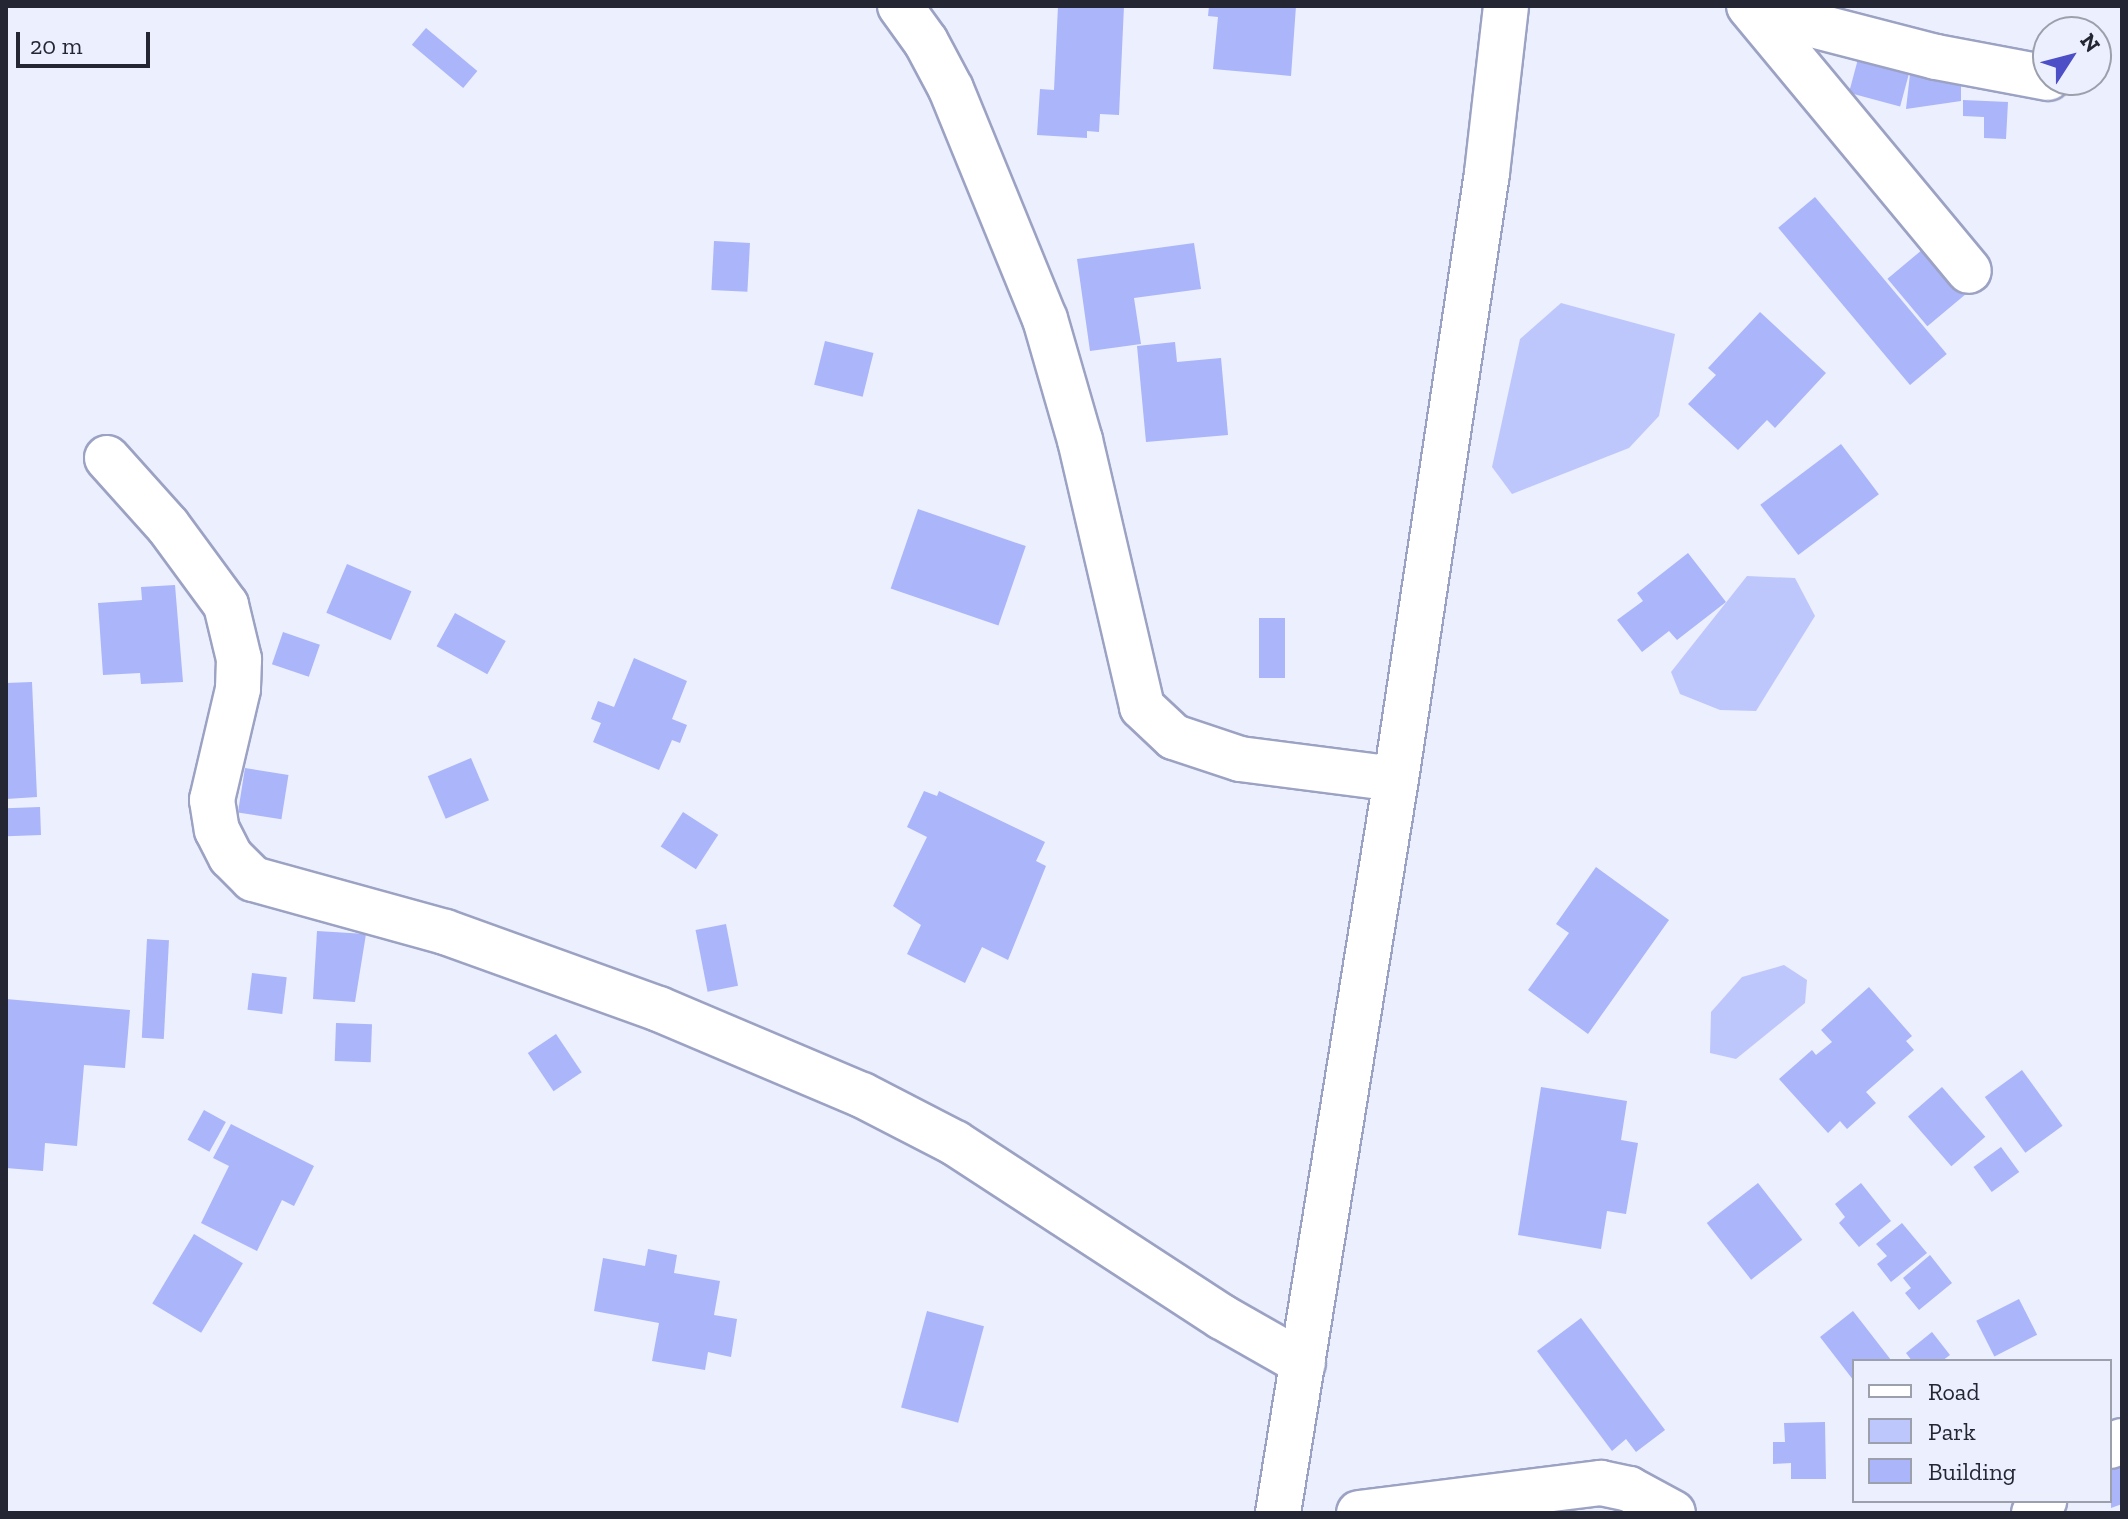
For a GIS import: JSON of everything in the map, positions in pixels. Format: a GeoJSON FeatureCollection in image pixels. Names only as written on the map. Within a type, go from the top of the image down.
{"type":"FeatureCollection","features":[{"type":"Feature","properties":{"kind":"street"},"geometry":{"type":"LineString","coordinates":[[900,6],[926,42],[951,89],[1045,319],[1080,440],[1142,707],[1174,737],[1227,755],[1396,779]]}},
{"type":"Feature","properties":{"kind":"street"},"geometry":{"type":"LineString","coordinates":[[1278,1513],[1396,779],[1487,173],[1506,6]]}},
{"type":"Feature","properties":{"kind":"street"},"geometry":{"type":"LineString","coordinates":[[1751,8],[1922,54],[2032,75]]}},
{"type":"Feature","properties":{"kind":"street"},"geometry":{"type":"LineString","coordinates":[[1751,8],[1969,271]]}},
{"type":"Feature","properties":{"kind":"street"},"geometry":{"type":"LineString","coordinates":[[107,458],[168,526],[226,605],[239,659],[238,689],[212,800],[217,830],[231,857],[253,879],[445,932],[659,1009],[862,1095],[955,1143],[1222,1317],[1303,1363]]}},
{"type":"Feature","properties":{"kind":"street"},"geometry":{"type":"LineString","coordinates":[[1359,1513],[1601,1483],[1629,1489],[1673,1513]]}},
{"type":"Feature","properties":{"kind":"green space"},"geometry":{"type":"Polygon","coordinates":[[[1561,303],[1675,334],[1659,416],[1629,448],[1512,494],[1492,467],[1520,339],[1561,303]]]}},
{"type":"Feature","properties":{"kind":"green space"},"geometry":{"type":"Polygon","coordinates":[[[1747,576],[1795,578],[1815,616],[1756,711],[1720,710],[1680,694],[1671,672],[1747,576]]]}},
{"type":"Feature","properties":{"kind":"green space"},"geometry":{"type":"Polygon","coordinates":[[[1784,965],[1807,980],[1805,1003],[1736,1059],[1710,1053],[1711,1012],[1742,977],[1784,965]]]}},
{"type":"Feature","properties":{"kind":"building"},"geometry":{"type":"Polygon","coordinates":[[[1058,6],[1124,6],[1119,115],[1100,114],[1099,132],[1087,131],[1087,138],[1037,135],[1040,89],[1054,90],[1058,6]]]}},
{"type":"Feature","properties":{"kind":"building"},"geometry":{"type":"Polygon","coordinates":[[[1209,6],[1296,6],[1291,76],[1213,69],[1218,17],[1208,16],[1209,6]]]}},
{"type":"Feature","properties":{"kind":"building"},"geometry":{"type":"Polygon","coordinates":[[[426,28],[477,71],[463,88],[412,45],[426,28]]]}},
{"type":"Feature","properties":{"kind":"building"},"geometry":{"type":"Polygon","coordinates":[[[1858,59],[1909,73],[1900,107],[1849,93],[1858,59]]]}},
{"type":"Feature","properties":{"kind":"building"},"geometry":{"type":"Polygon","coordinates":[[[1910,74],[1961,80],[1961,101],[1906,109],[1910,74]]]}},
{"type":"Feature","properties":{"kind":"building"},"geometry":{"type":"Polygon","coordinates":[[[1963,100],[2008,102],[2006,139],[1984,138],[1984,117],[1963,116],[1963,100]]]}},
{"type":"Feature","properties":{"kind":"building"},"geometry":{"type":"Polygon","coordinates":[[[1815,197],[1947,354],[1910,385],[1778,228],[1815,197]]]}},
{"type":"Feature","properties":{"kind":"building"},"geometry":{"type":"Polygon","coordinates":[[[1935,239],[1975,286],[1927,326],[1888,279],[1935,239]]]}},
{"type":"Feature","properties":{"kind":"building"},"geometry":{"type":"Polygon","coordinates":[[[714,241],[750,243],[747,292],[711,290],[714,241]]]}},
{"type":"Feature","properties":{"kind":"building"},"geometry":{"type":"Polygon","coordinates":[[[1194,243],[1201,289],[1134,298],[1141,344],[1090,351],[1077,259],[1194,243]]]}},
{"type":"Feature","properties":{"kind":"building"},"geometry":{"type":"Polygon","coordinates":[[[1760,312],[1826,373],[1775,428],[1767,420],[1738,450],[1688,404],[1716,375],[1708,368],[1760,312]]]}},
{"type":"Feature","properties":{"kind":"building"},"geometry":{"type":"Polygon","coordinates":[[[825,341],[874,353],[863,397],[814,385],[825,341]]]}},
{"type":"Feature","properties":{"kind":"building"},"geometry":{"type":"Polygon","coordinates":[[[1175,342],[1177,362],[1221,358],[1228,435],[1146,442],[1137,346],[1175,342]]]}},
{"type":"Feature","properties":{"kind":"building"},"geometry":{"type":"Polygon","coordinates":[[[1841,444],[1879,494],[1798,555],[1760,505],[1841,444]]]}},
{"type":"Feature","properties":{"kind":"building"},"geometry":{"type":"Polygon","coordinates":[[[918,509],[1026,546],[998,626],[891,588],[918,509]]]}},
{"type":"Feature","properties":{"kind":"building"},"geometry":{"type":"Polygon","coordinates":[[[1688,553],[1726,602],[1677,640],[1669,631],[1642,652],[1617,620],[1643,601],[1637,593],[1688,553]]]}},
{"type":"Feature","properties":{"kind":"building"},"geometry":{"type":"Polygon","coordinates":[[[347,564],[411,591],[391,640],[326,613],[347,564]]]}},
{"type":"Feature","properties":{"kind":"building"},"geometry":{"type":"Polygon","coordinates":[[[175,585],[183,682],[141,684],[140,673],[103,675],[98,603],[142,600],[141,587],[175,585]]]}},
{"type":"Feature","properties":{"kind":"building"},"geometry":{"type":"Polygon","coordinates":[[[455,613],[506,641],[487,674],[437,646],[455,613]]]}},
{"type":"Feature","properties":{"kind":"building"},"geometry":{"type":"Polygon","coordinates":[[[1259,618],[1285,618],[1285,678],[1259,678],[1259,618]]]}},
{"type":"Feature","properties":{"kind":"building"},"geometry":{"type":"Polygon","coordinates":[[[283,632],[320,645],[309,677],[272,664],[283,632]]]}},
{"type":"Feature","properties":{"kind":"building"},"geometry":{"type":"Polygon","coordinates":[[[634,658],[687,681],[672,719],[687,725],[680,743],[672,740],[659,770],[593,742],[601,723],[591,719],[598,701],[614,707],[634,658]]]}},
{"type":"Feature","properties":{"kind":"building"},"geometry":{"type":"Polygon","coordinates":[[[32,682],[37,797],[6,799],[6,683],[32,682]]]}},
{"type":"Feature","properties":{"kind":"building"},"geometry":{"type":"Polygon","coordinates":[[[471,758],[489,800],[446,819],[428,776],[471,758]]]}},
{"type":"Feature","properties":{"kind":"building"},"geometry":{"type":"Polygon","coordinates":[[[245,768],[288,775],[281,819],[238,812],[245,768]]]}},
{"type":"Feature","properties":{"kind":"building"},"geometry":{"type":"Polygon","coordinates":[[[924,791],[937,796],[939,791],[1045,842],[1036,861],[1046,866],[1008,960],[982,947],[965,983],[907,954],[921,925],[893,906],[927,837],[907,827],[924,791]]]}},
{"type":"Feature","properties":{"kind":"building"},"geometry":{"type":"Polygon","coordinates":[[[40,807],[41,835],[7,836],[6,808],[40,807]]]}},
{"type":"Feature","properties":{"kind":"building"},"geometry":{"type":"Polygon","coordinates":[[[683,812],[718,835],[696,869],[661,846],[683,812]]]}},
{"type":"Feature","properties":{"kind":"building"},"geometry":{"type":"Polygon","coordinates":[[[1596,867],[1669,920],[1588,1034],[1528,990],[1569,933],[1556,924],[1596,867]]]}},
{"type":"Feature","properties":{"kind":"building"},"geometry":{"type":"Polygon","coordinates":[[[726,924],[738,986],[708,992],[696,930],[726,924]]]}},
{"type":"Feature","properties":{"kind":"building"},"geometry":{"type":"Polygon","coordinates":[[[317,931],[366,934],[355,1002],[313,999],[317,931]]]}},
{"type":"Feature","properties":{"kind":"building"},"geometry":{"type":"Polygon","coordinates":[[[147,939],[169,940],[164,1039],[142,1038],[147,939]]]}},
{"type":"Feature","properties":{"kind":"building"},"geometry":{"type":"Polygon","coordinates":[[[252,973],[287,977],[282,1014],[247,1010],[252,973]]]}},
{"type":"Feature","properties":{"kind":"building"},"geometry":{"type":"Polygon","coordinates":[[[1869,987],[1912,1036],[1906,1041],[1914,1050],[1866,1092],[1876,1103],[1847,1129],[1840,1121],[1828,1133],[1779,1079],[1812,1050],[1816,1055],[1832,1042],[1821,1030],[1869,987]]]}},
{"type":"Feature","properties":{"kind":"building"},"geometry":{"type":"Polygon","coordinates":[[[6,999],[130,1010],[125,1068],[84,1065],[77,1146],[45,1143],[43,1171],[6,1168],[6,999]]]}},
{"type":"Feature","properties":{"kind":"building"},"geometry":{"type":"Polygon","coordinates":[[[336,1023],[372,1024],[371,1062],[335,1061],[336,1023]]]}},
{"type":"Feature","properties":{"kind":"building"},"geometry":{"type":"Polygon","coordinates":[[[556,1034],[582,1072],[554,1091],[528,1053],[556,1034]]]}},
{"type":"Feature","properties":{"kind":"building"},"geometry":{"type":"Polygon","coordinates":[[[2022,1070],[2063,1126],[2025,1153],[1985,1097],[2022,1070]]]}},
{"type":"Feature","properties":{"kind":"building"},"geometry":{"type":"Polygon","coordinates":[[[1541,1087],[1627,1101],[1621,1140],[1638,1143],[1626,1214],[1607,1211],[1601,1249],[1518,1235],[1541,1087]]]}},
{"type":"Feature","properties":{"kind":"building"},"geometry":{"type":"Polygon","coordinates":[[[1942,1087],[1985,1137],[1951,1166],[1908,1117],[1942,1087]]]}},
{"type":"Feature","properties":{"kind":"building"},"geometry":{"type":"Polygon","coordinates":[[[204,1110],[226,1122],[209,1152],[188,1140],[204,1110]]]}},
{"type":"Feature","properties":{"kind":"building"},"geometry":{"type":"Polygon","coordinates":[[[231,1124],[314,1166],[294,1206],[282,1200],[257,1251],[201,1223],[229,1166],[213,1158],[231,1124]]]}},
{"type":"Feature","properties":{"kind":"building"},"geometry":{"type":"Polygon","coordinates":[[[2001,1147],[2019,1172],[1992,1192],[1973,1167],[2001,1147]]]}},
{"type":"Feature","properties":{"kind":"building"},"geometry":{"type":"Polygon","coordinates":[[[1758,1183],[1802,1240],[1751,1280],[1707,1223],[1758,1183]]]}},
{"type":"Feature","properties":{"kind":"building"},"geometry":{"type":"Polygon","coordinates":[[[1861,1183],[1891,1221],[1859,1247],[1839,1223],[1845,1217],[1835,1204],[1861,1183]]]}},
{"type":"Feature","properties":{"kind":"building"},"geometry":{"type":"Polygon","coordinates":[[[1902,1223],[1927,1253],[1891,1282],[1877,1264],[1887,1256],[1876,1244],[1902,1223]]]}},
{"type":"Feature","properties":{"kind":"building"},"geometry":{"type":"Polygon","coordinates":[[[194,1234],[243,1263],[201,1333],[152,1303],[194,1234]]]}},
{"type":"Feature","properties":{"kind":"building"},"geometry":{"type":"Polygon","coordinates":[[[648,1249],[677,1255],[674,1273],[720,1281],[714,1315],[737,1319],[731,1357],[708,1352],[705,1370],[652,1361],[659,1323],[594,1311],[603,1258],[645,1266],[648,1249]]]}},
{"type":"Feature","properties":{"kind":"building"},"geometry":{"type":"Polygon","coordinates":[[[1930,1255],[1952,1283],[1919,1310],[1905,1293],[1911,1288],[1903,1278],[1930,1255]]]}},
{"type":"Feature","properties":{"kind":"building"},"geometry":{"type":"Polygon","coordinates":[[[2019,1299],[2037,1335],[1994,1356],[1976,1321],[2019,1299]]]}},
{"type":"Feature","properties":{"kind":"building"},"geometry":{"type":"Polygon","coordinates":[[[927,1311],[984,1326],[958,1423],[901,1408],[927,1311]]]}},
{"type":"Feature","properties":{"kind":"building"},"geometry":{"type":"Polygon","coordinates":[[[1853,1311],[1890,1359],[1852,1359],[1852,1378],[1820,1337],[1853,1311]]]}},
{"type":"Feature","properties":{"kind":"building"},"geometry":{"type":"Polygon","coordinates":[[[1581,1318],[1665,1430],[1636,1452],[1626,1439],[1612,1451],[1537,1351],[1581,1318]]]}},
{"type":"Feature","properties":{"kind":"building"},"geometry":{"type":"Polygon","coordinates":[[[1932,1332],[1950,1355],[1945,1359],[1910,1359],[1906,1353],[1932,1332]]]}},
{"type":"Feature","properties":{"kind":"building"},"geometry":{"type":"Polygon","coordinates":[[[1825,1422],[1826,1479],[1791,1479],[1791,1463],[1773,1464],[1773,1442],[1785,1442],[1784,1423],[1825,1422]]]}},
{"type":"Feature","properties":{"kind":"building"},"geometry":{"type":"Polygon","coordinates":[[[2122,1456],[2122,1504],[2111,1508],[2112,1503],[2112,1459],[2122,1456]]]}}]}
